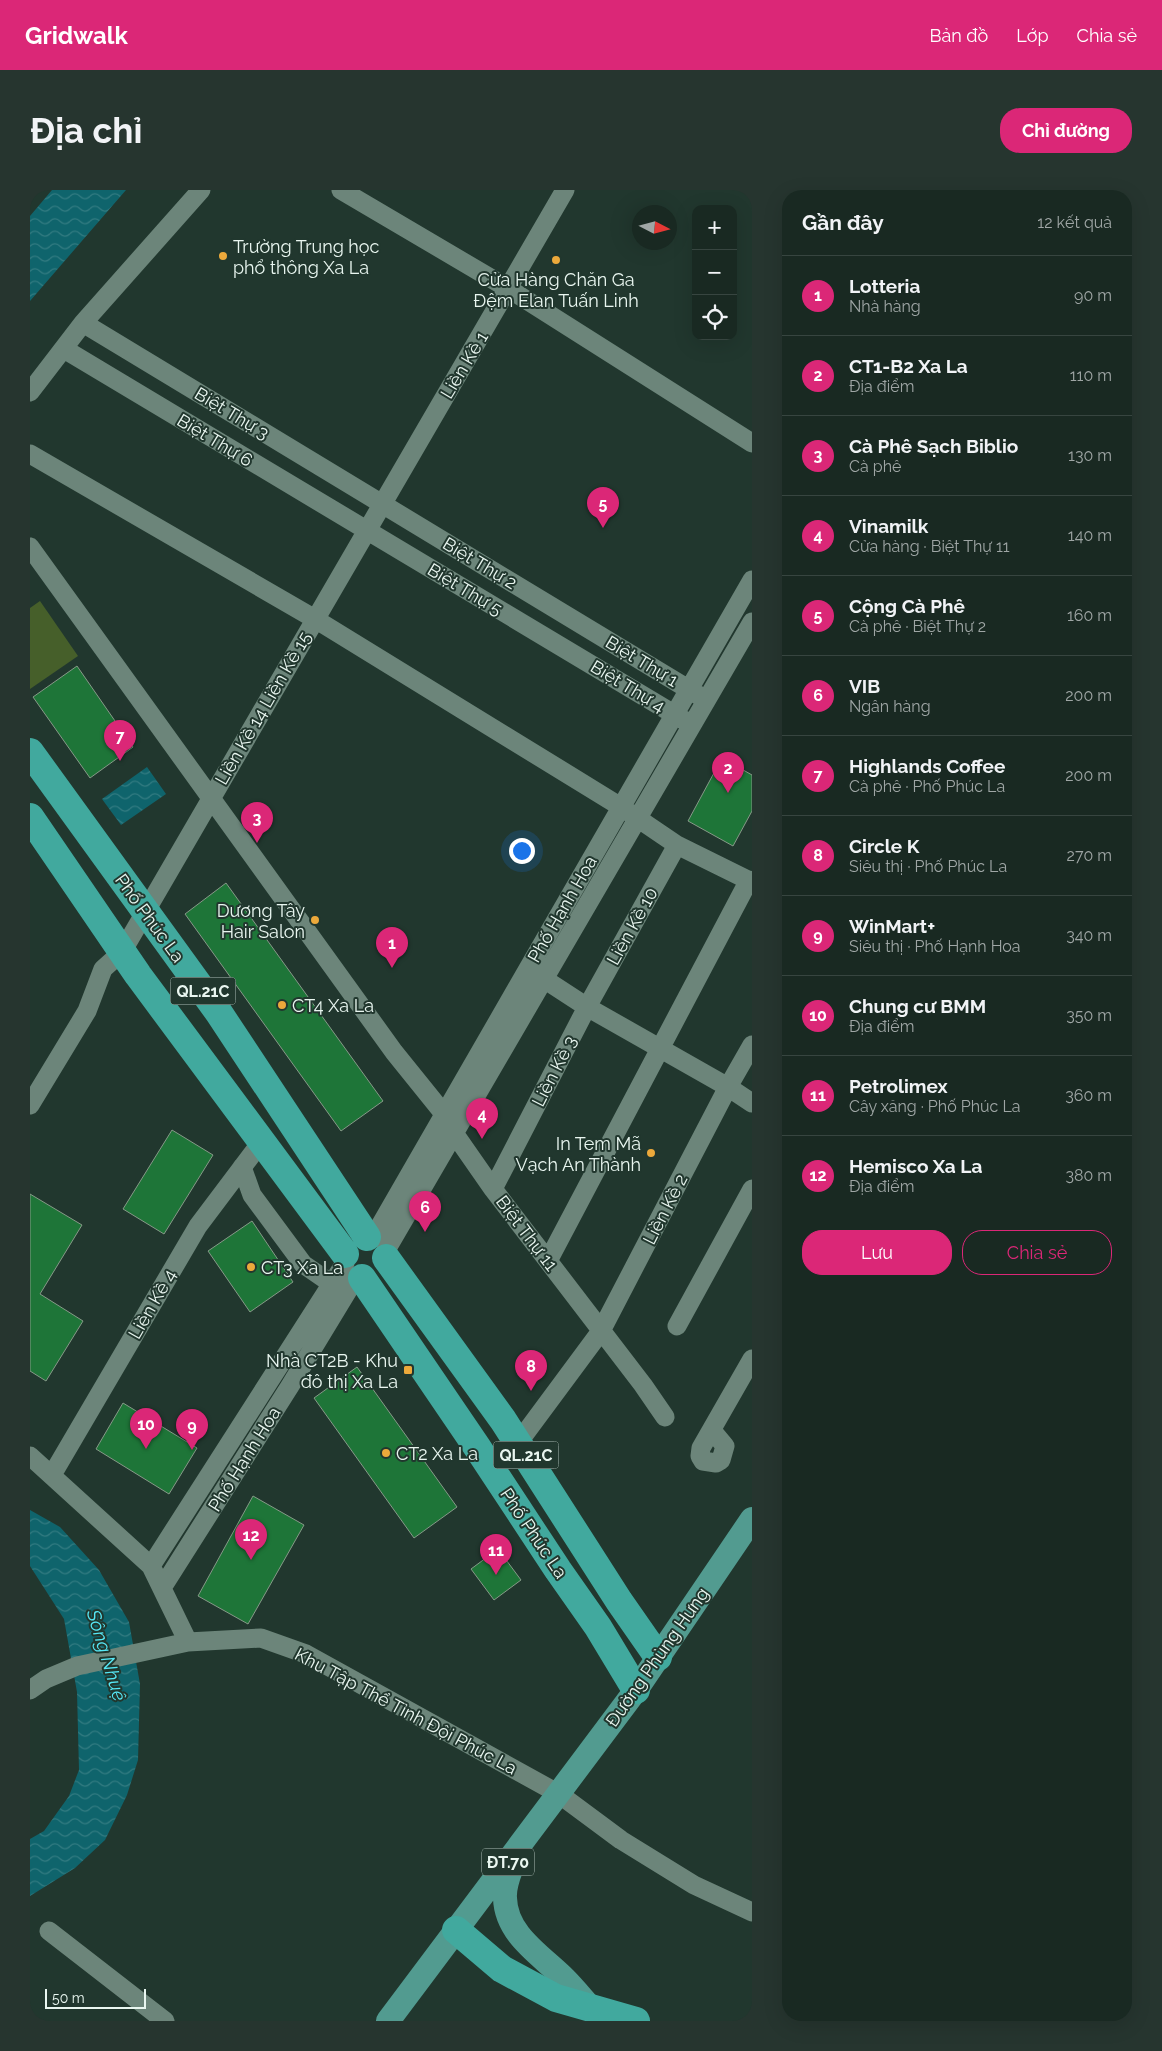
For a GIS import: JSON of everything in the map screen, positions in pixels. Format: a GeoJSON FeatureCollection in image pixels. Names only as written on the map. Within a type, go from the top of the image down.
{"type":"FeatureCollection","features":[{"type":"Feature","properties":{"kind":"highway","name":"Phố Phúc La"},"geometry":{"type":"LineString","coordinates":[[30,752],[219,1013],[378,1246],[518,1443],[658,1657]]}},
{"type":"Feature","properties":{"kind":"highway","name":"Phố Phúc La"},"geometry":{"type":"LineString","coordinates":[[30,817],[122,952],[262,1141],[348,1271],[477,1447],[533,1534],[598,1627],[636,1690]]}},
{"type":"Feature","properties":{"kind":"highway"},"geometry":{"type":"LineString","coordinates":[[353,1241],[378,1246],[386,1265],[376,1276],[369,1279],[348,1271],[348,1247],[353,1241]]}},
{"type":"Feature","properties":{"kind":"highway"},"geometry":{"type":"LineString","coordinates":[[456,1930],[502,1969],[556,1998],[636,2021]]}},
{"type":"Feature","properties":{"kind":"main road","name":"Đường Phùng Hưng"},"geometry":{"type":"LineString","coordinates":[[559,1794],[636,1690],[752,1519]]}},
{"type":"Feature","properties":{"kind":"main road","name":"ĐT.70"},"geometry":{"type":"LineString","coordinates":[[388,2021],[559,1794]]}},
{"type":"Feature","properties":{"kind":"main road"},"geometry":{"type":"LineString","coordinates":[[517,1850],[505,1886],[504,1898],[507,1914],[512,1926],[526,1944],[566,1980],[591,2008]]}},
{"type":"Feature","properties":{"kind":"street"},"geometry":{"type":"LineString","coordinates":[[30,392],[83,323],[202,190]]}},
{"type":"Feature","properties":{"kind":"street"},"geometry":{"type":"LineString","coordinates":[[341,190],[508,288],[752,443]]}},
{"type":"Feature","properties":{"kind":"street","name":"Liền Kề 1"},"geometry":{"type":"LineString","coordinates":[[367,530],[565,190]]}},
{"type":"Feature","properties":{"kind":"street","name":"Biệt Thự 3"},"geometry":{"type":"LineString","coordinates":[[83,323],[382,504]]}},
{"type":"Feature","properties":{"kind":"street","name":"Biệt Thự 6"},"geometry":{"type":"LineString","coordinates":[[64,350],[367,530]]}},
{"type":"Feature","properties":{"kind":"street"},"geometry":{"type":"LineString","coordinates":[[30,454],[315,619],[621,806],[677,845],[750,881],[548,1261]]}},
{"type":"Feature","properties":{"kind":"street","name":"Biệt Thự 2"},"geometry":{"type":"LineString","coordinates":[[382,504],[578,622]]}},
{"type":"Feature","properties":{"kind":"street","name":"Liền Kề 14 Liền Kề 15"},"geometry":{"type":"LineString","coordinates":[[30,1105],[86,1011],[103,969],[122,952],[367,530]]}},
{"type":"Feature","properties":{"kind":"street","name":"Biệt Thự 5"},"geometry":{"type":"LineString","coordinates":[[367,530],[563,648]]}},
{"type":"Feature","properties":{"kind":"street","name":"Biệt Thự 11"},"geometry":{"type":"LineString","coordinates":[[30,547],[394,1052],[444,1114],[454,1133],[493,1189],[665,1417]]}},
{"type":"Feature","properties":{"kind":"street","name":"Phố Hạnh Hoa"},"geometry":{"type":"LineString","coordinates":[[378,1246],[444,1114],[674,714],[747,601],[752,580]]}},
{"type":"Feature","properties":{"kind":"street","name":"Biệt Thự 1"},"geometry":{"type":"LineString","coordinates":[[578,622],[706,700]]}},
{"type":"Feature","properties":{"kind":"street","name":"Phố Hạnh Hoa"},"geometry":{"type":"LineString","coordinates":[[378,1246],[454,1133],[752,622]]}},
{"type":"Feature","properties":{"kind":"street","name":"Biệt Thự 4"},"geometry":{"type":"LineString","coordinates":[[563,648],[692,725]]}},
{"type":"Feature","properties":{"kind":"street","name":"Liền Kề 10"},"geometry":{"type":"LineString","coordinates":[[587,1007],[677,845]]}},
{"type":"Feature","properties":{"kind":"street"},"geometry":{"type":"LineString","coordinates":[[544,979],[587,1007],[728,1087],[752,1103]]}},
{"type":"Feature","properties":{"kind":"street","name":"Liền Kề 3"},"geometry":{"type":"LineString","coordinates":[[493,1189],[587,1007]]}},
{"type":"Feature","properties":{"kind":"street","name":"Liền Kề 2"},"geometry":{"type":"LineString","coordinates":[[518,1443],[601,1331],[728,1087],[752,1045]]}},
{"type":"Feature","properties":{"kind":"street","name":"Liền Kề 4"},"geometry":{"type":"LineString","coordinates":[[52,1475],[198,1226],[262,1141]]}},
{"type":"Feature","properties":{"kind":"street"},"geometry":{"type":"LineString","coordinates":[[242,1168],[252,1195],[303,1264],[348,1271]]}},
{"type":"Feature","properties":{"kind":"street"},"geometry":{"type":"LineString","coordinates":[[677,1326],[752,1189]]}},
{"type":"Feature","properties":{"kind":"street","name":"Phố Hạnh Hoa"},"geometry":{"type":"LineString","coordinates":[[151,1566],[348,1271]]}},
{"type":"Feature","properties":{"kind":"street","name":"Phố Hạnh Hoa"},"geometry":{"type":"LineString","coordinates":[[162,1588],[290,1386],[348,1271]]}},
{"type":"Feature","properties":{"kind":"street"},"geometry":{"type":"LineString","coordinates":[[709,1435],[752,1359]]}},
{"type":"Feature","properties":{"kind":"street"},"geometry":{"type":"LineString","coordinates":[[30,1456],[151,1566],[188,1642]]}},
{"type":"Feature","properties":{"kind":"street","name":"Khu Tập Thể Tỉnh Đội Phúc La"},"geometry":{"type":"LineString","coordinates":[[30,1690],[46,1679],[77,1666],[188,1642],[261,1638],[306,1654],[559,1794],[621,1840],[671,1871],[694,1885],[752,1912]]}},
{"type":"Feature","properties":{"kind":"street"},"geometry":{"type":"LineString","coordinates":[[49,1931],[163,2019]]}},
{"type":"Feature","properties":{"kind":"green space"},"geometry":{"type":"Polygon","coordinates":[[[40,601],[78,656],[30,689],[30,608],[40,601]]]}},
{"type":"Feature","properties":{"kind":"water"},"geometry":{"type":"Polygon","coordinates":[[[52,190],[126,190],[30,301],[30,216],[52,190]]]}},
{"type":"Feature","properties":{"kind":"water"},"geometry":{"type":"Polygon","coordinates":[[[147,767],[166,794],[121,825],[102,799],[147,767]]]}},
{"type":"Feature","properties":{"kind":"water","name":"Sông Nhuệ"},"geometry":{"type":"Polygon","coordinates":[[[30,1510],[60,1527],[99,1570],[129,1622],[140,1684],[138,1760],[127,1795],[105,1840],[75,1868],[30,1896],[30,1839],[44,1831],[69,1796],[79,1770],[77,1692],[64,1619],[30,1566],[30,1510]]]}},
{"type":"Feature","properties":{"kind":"building"},"geometry":{"type":"Polygon","coordinates":[[[77,666],[133,747],[90,778],[33,697],[77,666]]]}},
{"type":"Feature","properties":{"kind":"building"},"geometry":{"type":"Polygon","coordinates":[[[722,758],[752,775],[752,811],[733,846],[688,821],[722,758]]]}},
{"type":"Feature","properties":{"kind":"building","name":"CT4 Xa La"},"geometry":{"type":"Polygon","coordinates":[[[226,883],[383,1101],[341,1131],[185,914],[226,883]]]}},
{"type":"Feature","properties":{"kind":"building"},"geometry":{"type":"Polygon","coordinates":[[[172,1130],[213,1155],[164,1234],[123,1209],[172,1130]]]}},
{"type":"Feature","properties":{"kind":"building"},"geometry":{"type":"Polygon","coordinates":[[[30,1194],[82,1225],[40,1294],[83,1321],[46,1381],[30,1371],[30,1194]]]}},
{"type":"Feature","properties":{"kind":"building","name":"CT3 Xa La"},"geometry":{"type":"Polygon","coordinates":[[[252,1221],[293,1282],[250,1312],[208,1251],[252,1221]]]}},
{"type":"Feature","properties":{"kind":"building","name":"CT2 Xa La"},"geometry":{"type":"Polygon","coordinates":[[[357,1367],[457,1507],[414,1538],[314,1398],[357,1367]]]}},
{"type":"Feature","properties":{"kind":"building"},"geometry":{"type":"Polygon","coordinates":[[[123,1403],[197,1448],[169,1494],[96,1449],[123,1403]]]}},
{"type":"Feature","properties":{"kind":"building"},"geometry":{"type":"Polygon","coordinates":[[[253,1496],[304,1525],[248,1624],[198,1596],[253,1496]]]}},
{"type":"Feature","properties":{"kind":"building"},"geometry":{"type":"Polygon","coordinates":[[[498,1549],[521,1580],[494,1600],[471,1569],[498,1549]]]}},
{"type":"Feature","properties":{"kind":"place","name":"Trường Trung học phổ thông Xa La"},"geometry":{"type":"Point","coordinates":[223,256]}},
{"type":"Feature","properties":{"kind":"place","name":"Cửa Hàng Chăn Ga Đệm Elan Tuấn Linh"},"geometry":{"type":"Point","coordinates":[556,260]}},
{"type":"Feature","properties":{"kind":"place","name":"Cộng Cà Phê"},"geometry":{"type":"Point","coordinates":[603,528]}},
{"type":"Feature","properties":{"kind":"place","name":"Highlands Coffee"},"geometry":{"type":"Point","coordinates":[120,761]}},
{"type":"Feature","properties":{"kind":"place","name":"CT1-B2 Xa La"},"geometry":{"type":"Point","coordinates":[728,793]}},
{"type":"Feature","properties":{"kind":"place","name":"Cà Phê Sạch Biblio"},"geometry":{"type":"Point","coordinates":[257,843]}},
{"type":"Feature","properties":{"kind":"place","name":"Dương Tây Hair Salon"},"geometry":{"type":"Point","coordinates":[315,920]}},
{"type":"Feature","properties":{"kind":"place","name":"Lotteria"},"geometry":{"type":"Point","coordinates":[392,968]}},
{"type":"Feature","properties":{"kind":"place","name":"CT4 Xa La"},"geometry":{"type":"Point","coordinates":[282,1005]}},
{"type":"Feature","properties":{"kind":"place","name":"Vinamilk"},"geometry":{"type":"Point","coordinates":[482,1139]}},
{"type":"Feature","properties":{"kind":"place","name":"In Tem Mã Vạch An Thành"},"geometry":{"type":"Point","coordinates":[651,1153]}},
{"type":"Feature","properties":{"kind":"place","name":"VIB"},"geometry":{"type":"Point","coordinates":[425,1232]}},
{"type":"Feature","properties":{"kind":"place","name":"CT3 Xa La"},"geometry":{"type":"Point","coordinates":[251,1267]}},
{"type":"Feature","properties":{"kind":"place","name":"Nhà CT2B - Khu đô thị Xa La"},"geometry":{"type":"Point","coordinates":[408,1370]}},
{"type":"Feature","properties":{"kind":"place","name":"Circle K"},"geometry":{"type":"Point","coordinates":[531,1391]}},
{"type":"Feature","properties":{"kind":"place","name":"Chung cư BMM"},"geometry":{"type":"Point","coordinates":[146,1449]}},
{"type":"Feature","properties":{"kind":"place","name":"WinMart+"},"geometry":{"type":"Point","coordinates":[192,1450]}},
{"type":"Feature","properties":{"kind":"place","name":"CT2 Xa La"},"geometry":{"type":"Point","coordinates":[386,1453]}},
{"type":"Feature","properties":{"kind":"place","name":"Hemisco Xa La"},"geometry":{"type":"Point","coordinates":[251,1560]}},
{"type":"Feature","properties":{"kind":"place","name":"Petrolimex"},"geometry":{"type":"Point","coordinates":[496,1575]}}]}
